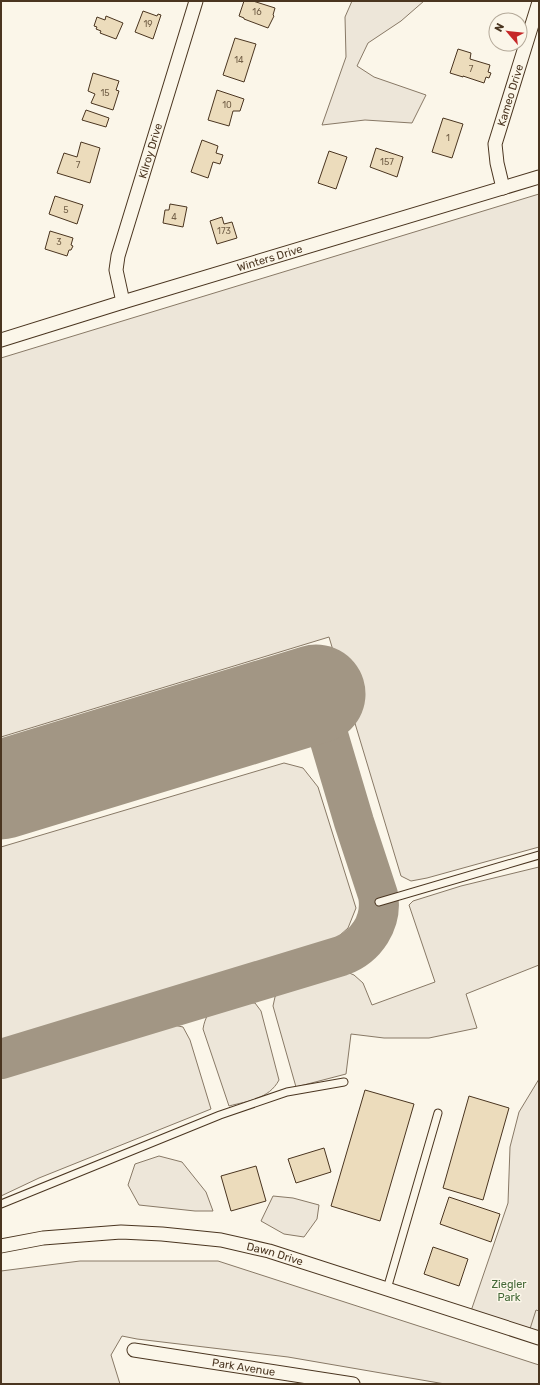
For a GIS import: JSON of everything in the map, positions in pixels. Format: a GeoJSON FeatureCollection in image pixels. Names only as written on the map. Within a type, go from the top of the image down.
{"type":"FeatureCollection","features":[{"type":"Feature","properties":{"kind":"street","name":"Kilroy Drive"},"geometry":{"type":"LineString","coordinates":[[123,302],[116,270],[118,256],[196,1]]}},
{"type":"Feature","properties":{"kind":"street","name":"Kameo Drive"},"geometry":{"type":"LineString","coordinates":[[503,188],[494,144],[539,2]]}},
{"type":"Feature","properties":{"kind":"street","name":"Winters Drive"},"geometry":{"type":"LineString","coordinates":[[1,340],[539,177]]}},
{"type":"Feature","properties":{"kind":"street","name":"Dawn Drive"},"geometry":{"type":"LineString","coordinates":[[1,1246],[43,1238],[121,1232],[162,1234],[221,1240],[269,1251],[539,1338]]}},
{"type":"Feature","properties":{"kind":"street","name":"Park Avenue"},"geometry":{"type":"LineString","coordinates":[[134,1350],[353,1384]]}},
{"type":"Feature","properties":{"kind":"lane"},"geometry":{"type":"LineString","coordinates":[[379,902],[539,855]]}},
{"type":"Feature","properties":{"kind":"lane"},"geometry":{"type":"LineString","coordinates":[[1,1204],[220,1115],[287,1092],[344,1082]]}},
{"type":"Feature","properties":{"kind":"lane"},"geometry":{"type":"LineString","coordinates":[[387,1289],[438,1113]]}},
{"type":"Feature","properties":{"kind":"green space"},"geometry":{"type":"Polygon","coordinates":[[[352,1],[424,1],[401,21],[368,43],[357,66],[374,77],[426,95],[412,123],[365,120],[322,125],[346,57],[345,17],[352,1]]]}},
{"type":"Feature","properties":{"kind":"green space"},"geometry":{"type":"Polygon","coordinates":[[[539,194],[539,847],[427,878],[411,881],[401,876],[329,637],[1,737],[1,358],[539,194]]]}},
{"type":"Feature","properties":{"kind":"green space"},"geometry":{"type":"Polygon","coordinates":[[[284,763],[303,768],[318,787],[356,908],[348,928],[329,945],[1,1045],[1,847],[284,763]]]}},
{"type":"Feature","properties":{"kind":"green space"},"geometry":{"type":"Polygon","coordinates":[[[539,867],[539,965],[466,994],[477,1028],[429,1038],[384,1038],[351,1034],[346,1074],[296,1087],[273,1006],[275,997],[284,987],[342,970],[354,975],[363,983],[372,1005],[435,982],[409,905],[413,901],[461,886],[539,867]]]}},
{"type":"Feature","properties":{"kind":"green space"},"geometry":{"type":"Polygon","coordinates":[[[240,1002],[255,1003],[261,1011],[279,1080],[270,1091],[264,1095],[251,1101],[229,1106],[203,1029],[205,1021],[211,1011],[221,1006],[240,1002]]]}},
{"type":"Feature","properties":{"kind":"green space"},"geometry":{"type":"Polygon","coordinates":[[[169,1024],[183,1027],[190,1040],[211,1109],[39,1178],[1,1196],[1,1075],[169,1024]]]}},
{"type":"Feature","properties":{"kind":"green space","name":"Ziegler Park"},"geometry":{"type":"Polygon","coordinates":[[[539,1079],[539,1332],[471,1311],[508,1203],[510,1147],[519,1112],[539,1079]]]}},
{"type":"Feature","properties":{"kind":"green space"},"geometry":{"type":"Polygon","coordinates":[[[159,1156],[182,1162],[206,1192],[213,1211],[195,1211],[139,1205],[128,1185],[135,1164],[159,1156]]]}},
{"type":"Feature","properties":{"kind":"green space"},"geometry":{"type":"Polygon","coordinates":[[[273,1196],[293,1198],[319,1205],[317,1219],[304,1237],[284,1234],[261,1221],[273,1196]]]}},
{"type":"Feature","properties":{"kind":"green space"},"geometry":{"type":"Polygon","coordinates":[[[80,1261],[218,1261],[539,1365],[539,1384],[445,1384],[288,1357],[122,1336],[111,1355],[120,1384],[1,1384],[1,1271],[80,1261]]]}},
{"type":"Feature","properties":{"kind":"shaded area"},"geometry":{"type":"Polygon","coordinates":[[[536,1310],[539,1311],[539,1336],[529,1332],[536,1310]]]}},
{"type":"Feature","properties":{"kind":"building"},"geometry":{"type":"Polygon","coordinates":[[[244,1],[253,1],[275,8],[274,16],[268,28],[239,16],[244,1]]]}},
{"type":"Feature","properties":{"kind":"building"},"geometry":{"type":"Polygon","coordinates":[[[143,11],[157,16],[158,14],[161,15],[153,39],[135,32],[143,11]]]}},
{"type":"Feature","properties":{"kind":"building"},"geometry":{"type":"Polygon","coordinates":[[[106,16],[123,23],[116,39],[100,33],[101,31],[96,29],[97,27],[94,26],[97,17],[105,20],[106,16]]]}},
{"type":"Feature","properties":{"kind":"building"},"geometry":{"type":"Polygon","coordinates":[[[235,38],[256,44],[244,82],[223,75],[235,38]]]}},
{"type":"Feature","properties":{"kind":"building"},"geometry":{"type":"Polygon","coordinates":[[[458,49],[471,53],[470,59],[490,65],[488,72],[491,73],[489,78],[486,77],[484,83],[450,73],[458,49]]]}},
{"type":"Feature","properties":{"kind":"building"},"geometry":{"type":"Polygon","coordinates":[[[93,73],[119,81],[116,90],[119,91],[113,110],[91,103],[95,94],[88,91],[93,73]]]}},
{"type":"Feature","properties":{"kind":"building"},"geometry":{"type":"Polygon","coordinates":[[[217,90],[244,99],[240,111],[233,111],[229,126],[208,120],[217,90]]]}},
{"type":"Feature","properties":{"kind":"building"},"geometry":{"type":"Polygon","coordinates":[[[86,110],[109,118],[106,127],[82,120],[86,110]]]}},
{"type":"Feature","properties":{"kind":"building"},"geometry":{"type":"Polygon","coordinates":[[[443,118],[463,124],[452,158],[432,152],[443,118]]]}},
{"type":"Feature","properties":{"kind":"building"},"geometry":{"type":"Polygon","coordinates":[[[202,140],[218,146],[216,153],[223,155],[220,164],[213,162],[208,178],[191,172],[202,140]]]}},
{"type":"Feature","properties":{"kind":"building"},"geometry":{"type":"Polygon","coordinates":[[[81,142],[100,148],[90,183],[57,173],[64,153],[77,157],[81,142]]]}},
{"type":"Feature","properties":{"kind":"building"},"geometry":{"type":"Polygon","coordinates":[[[376,148],[403,157],[397,177],[370,167],[376,148]]]}},
{"type":"Feature","properties":{"kind":"building"},"geometry":{"type":"Polygon","coordinates":[[[329,151],[347,157],[336,189],[318,183],[329,151]]]}},
{"type":"Feature","properties":{"kind":"building"},"geometry":{"type":"Polygon","coordinates":[[[55,196],[83,205],[77,224],[49,214],[55,196]]]}},
{"type":"Feature","properties":{"kind":"building"},"geometry":{"type":"Polygon","coordinates":[[[170,204],[187,207],[183,227],[163,223],[165,210],[169,210],[170,204]]]}},
{"type":"Feature","properties":{"kind":"building"},"geometry":{"type":"Polygon","coordinates":[[[222,217],[224,224],[232,222],[237,238],[217,244],[210,221],[222,217]]]}},
{"type":"Feature","properties":{"kind":"building"},"geometry":{"type":"Polygon","coordinates":[[[50,231],[73,238],[71,245],[73,246],[71,250],[69,250],[67,256],[45,249],[50,231]]]}},
{"type":"Feature","properties":{"kind":"building"},"geometry":{"type":"Polygon","coordinates":[[[365,1090],[414,1104],[380,1221],[331,1206],[365,1090]]]}},
{"type":"Feature","properties":{"kind":"building"},"geometry":{"type":"Polygon","coordinates":[[[469,1096],[509,1108],[483,1200],[443,1188],[469,1096]]]}},
{"type":"Feature","properties":{"kind":"building"},"geometry":{"type":"Polygon","coordinates":[[[324,1148],[331,1172],[296,1183],[288,1159],[324,1148]]]}},
{"type":"Feature","properties":{"kind":"building"},"geometry":{"type":"Polygon","coordinates":[[[256,1166],[266,1201],[231,1211],[221,1176],[256,1166]]]}},
{"type":"Feature","properties":{"kind":"building"},"geometry":{"type":"Polygon","coordinates":[[[449,1197],[500,1214],[491,1242],[440,1224],[449,1197]]]}},
{"type":"Feature","properties":{"kind":"building"},"geometry":{"type":"Polygon","coordinates":[[[433,1247],[468,1259],[459,1286],[424,1274],[433,1247]]]}},
{"type":"Feature","properties":{"kind":"taxiway"},"geometry":{"type":"LineString","coordinates":[[1,1059],[341,956],[350,952],[365,940],[371,932],[378,915],[378,895],[354,822],[316,694]]}},
{"type":"Feature","properties":{"kind":"runway"},"geometry":{"type":"LineString","coordinates":[[1,790],[316,694]]}}]}
